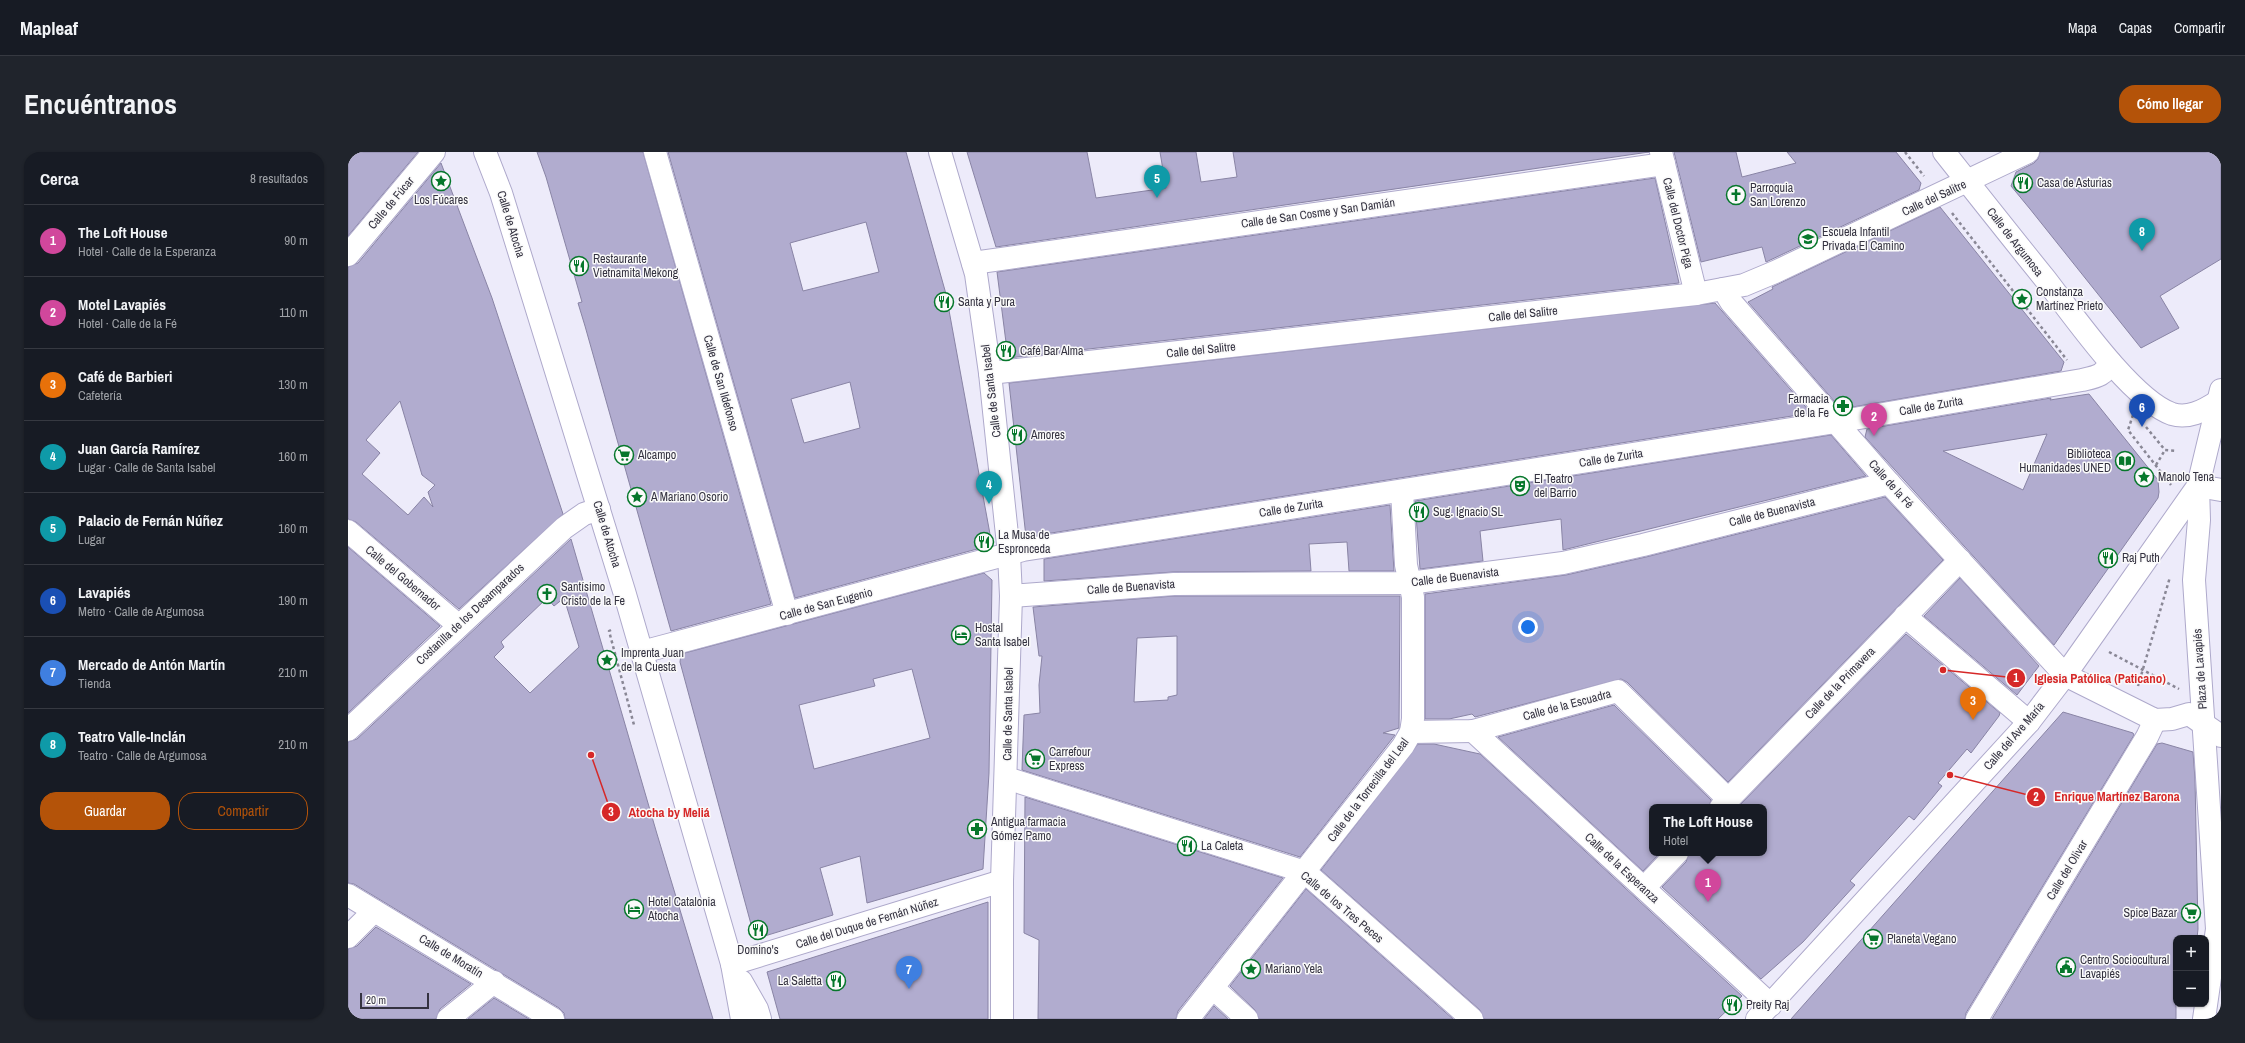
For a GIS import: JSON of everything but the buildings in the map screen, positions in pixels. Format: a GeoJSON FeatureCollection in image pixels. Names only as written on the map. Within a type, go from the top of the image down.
{"type":"FeatureCollection","features":[{"type":"Feature","properties":{"kind":"street","name":"Calle de Fúcar"},"geometry":{"type":"LineString","coordinates":[[348,255],[434,152]]}},
{"type":"Feature","properties":{"kind":"street","name":"Calle de Atocha"},"geometry":{"type":"LineString","coordinates":[[486,152],[501,193],[642,652],[732,964],[742,1019]]}},
{"type":"Feature","properties":{"kind":"street","name":"Calle de San Ildefonso"},"geometry":{"type":"LineString","coordinates":[[655,152],[786,614]]}},
{"type":"Feature","properties":{"kind":"street","name":"Calle de Santa Isabel"},"geometry":{"type":"LineString","coordinates":[[940,152],[973,263],[990,373],[1009,554],[1011,596],[1002,881],[1002,1019]]}},
{"type":"Feature","properties":{"kind":"street","name":"Calle de Argumosa"},"geometry":{"type":"LineString","coordinates":[[1944,152],[2110,362],[2143,395],[2171,414],[2184,416],[2205,410],[2219,396]]}},
{"type":"Feature","properties":{"kind":"street","name":"Calle del Salitre"},"geometry":{"type":"LineString","coordinates":[[990,373],[1696,294],[1744,285],[1968,182],[2028,152]]}},
{"type":"Feature","properties":{"kind":"street","name":"Calle de San Cosme y San Damián"},"geometry":{"type":"LineString","coordinates":[[973,263],[1662,158]]}},
{"type":"Feature","properties":{"kind":"street","name":"Calle del Doctor Piga"},"geometry":{"type":"LineString","coordinates":[[1662,158],[1696,294]]}},
{"type":"Feature","properties":{"kind":"street","name":"Calle de la Fé"},"geometry":{"type":"LineString","coordinates":[[1723,289],[1731,302],[1889,482],[2065,675]]}},
{"type":"Feature","properties":{"kind":"street","name":"Calle de Zurita"},"geometry":{"type":"LineString","coordinates":[[1009,554],[1041,547],[1836,422],[2082,380],[2099,376],[2107,370],[2110,362]]}},
{"type":"Feature","properties":{"kind":"street"},"geometry":{"type":"LineString","coordinates":[[2219,396],[2198,486],[2221,490]]}},
{"type":"Feature","properties":{"kind":"street","name":"Calle de Buenavista"},"geometry":{"type":"LineString","coordinates":[[1011,596],[1174,584],[1409,582],[1563,563],[1650,543],[1889,482]]}},
{"type":"Feature","properties":{"kind":"street","name":"Calle del Ave María"},"geometry":{"type":"LineString","coordinates":[[1764,1012],[2029,722],[2065,675],[2198,486]]}},
{"type":"Feature","properties":{"kind":"street","name":"Plaza de Lavapiés"},"geometry":{"type":"LineString","coordinates":[[2198,486],[2199,520],[2194,580],[2204,723]]}},
{"type":"Feature","properties":{"kind":"street","name":"Calle de la Torrecilla del Leal"},"geometry":{"type":"LineString","coordinates":[[1188,1019],[1403,746],[1411,732],[1413,719],[1413,597],[1406,565],[1402,491]]}},
{"type":"Feature","properties":{"kind":"street","name":"Costanilla de los Desamparados"},"geometry":{"type":"LineString","coordinates":[[348,730],[458,625],[564,528],[584,514],[599,509]]}},
{"type":"Feature","properties":{"kind":"street","name":"Calle del Gobernador"},"geometry":{"type":"LineString","coordinates":[[348,531],[458,625]]}},
{"type":"Feature","properties":{"kind":"street","name":"Calle de San Eugenio"},"geometry":{"type":"LineString","coordinates":[[642,652],[1009,554]]}},
{"type":"Feature","properties":{"kind":"street","name":"Calle de la Primavera"},"geometry":{"type":"LineString","coordinates":[[1724,803],[1960,560]]}},
{"type":"Feature","properties":{"kind":"street"},"geometry":{"type":"LineString","coordinates":[[1905,616],[2029,722]]}},
{"type":"Feature","properties":{"kind":"street"},"geometry":{"type":"LineString","coordinates":[[2065,675],[2155,720]]}},
{"type":"Feature","properties":{"kind":"street","name":"Calle de la Escuadra"},"geometry":{"type":"LineString","coordinates":[[1411,732],[1473,731],[1618,691],[1724,803]]}},
{"type":"Feature","properties":{"kind":"street","name":"Plaza de Lavapiés"},"geometry":{"type":"LineString","coordinates":[[2155,720],[2172,719],[2189,714],[2204,723]]}},
{"type":"Feature","properties":{"kind":"street","name":"Calle del Olivar"},"geometry":{"type":"LineString","coordinates":[[1976,1019],[2143,743],[2155,720]]}},
{"type":"Feature","properties":{"kind":"street"},"geometry":{"type":"LineString","coordinates":[[2204,723],[2221,736]]}},
{"type":"Feature","properties":{"kind":"street"},"geometry":{"type":"LineString","coordinates":[[2204,723],[2219,929],[2204,1019]]}},
{"type":"Feature","properties":{"kind":"street","name":"Calle de la Esperanza"},"geometry":{"type":"LineString","coordinates":[[1473,731],[1644,888],[1764,1012]]}},
{"type":"Feature","properties":{"kind":"street","name":"Calle de los Tres Peces"},"geometry":{"type":"LineString","coordinates":[[1006,778],[1305,872],[1472,1019]]}},
{"type":"Feature","properties":{"kind":"street"},"geometry":{"type":"LineString","coordinates":[[1644,888],[1674,856]]}},
{"type":"Feature","properties":{"kind":"street","name":"Calle del Duque de Fernán Núñez"},"geometry":{"type":"LineString","coordinates":[[732,964],[1002,881]]}},
{"type":"Feature","properties":{"kind":"street","name":"Calle de Moratín"},"geometry":{"type":"LineString","coordinates":[[348,895],[553,1019]]}},
{"type":"Feature","properties":{"kind":"street"},"geometry":{"type":"LineString","coordinates":[[348,937],[374,911]]}},
{"type":"Feature","properties":{"kind":"street","name":"Calle de Atocha"},"geometry":{"type":"LineString","coordinates":[[732,964],[757,1009],[760,1019]]}},
{"type":"Feature","properties":{"kind":"street"},"geometry":{"type":"LineString","coordinates":[[448,1019],[494,982]]}},
{"type":"Feature","properties":{"kind":"street"},"geometry":{"type":"LineString","coordinates":[[1213,988],[1247,1019]]}},
{"type":"Feature","properties":{"kind":"path"},"geometry":{"type":"LineString","coordinates":[[1905,152],[1925,177]]}},
{"type":"Feature","properties":{"kind":"path"},"geometry":{"type":"LineString","coordinates":[[1951,212],[2071,366]]}},
{"type":"Feature","properties":{"kind":"path"},"geometry":{"type":"LineString","coordinates":[[2144,425],[2165,450],[2177,451]]}},
{"type":"Feature","properties":{"kind":"path"},"geometry":{"type":"LineString","coordinates":[[2128,430],[2156,464],[2173,488]]}},
{"type":"Feature","properties":{"kind":"path"},"geometry":{"type":"LineString","coordinates":[[2156,464],[2165,450]]}},
{"type":"Feature","properties":{"kind":"path"},"geometry":{"type":"LineString","coordinates":[[2137,689],[2171,572]]}},
{"type":"Feature","properties":{"kind":"path"},"geometry":{"type":"LineString","coordinates":[[2108,651],[2186,693]]}},
{"type":"Feature","properties":{"kind":"path"},"geometry":{"type":"LineString","coordinates":[[626,698],[634,725]]}},
{"type":"Feature","properties":{"kind":"place","name":"Los Fúcares"},"geometry":{"type":"Point","coordinates":[441,181]}},
{"type":"Feature","properties":{"kind":"place","name":"Casa de Asturias"},"geometry":{"type":"Point","coordinates":[2023,183]}},
{"type":"Feature","properties":{"kind":"place","name":"Parroquia San Lorenzo"},"geometry":{"type":"Point","coordinates":[1736,195]}},
{"type":"Feature","properties":{"kind":"place","name":"Palacio de Fernán Núñez"},"geometry":{"type":"Point","coordinates":[1157,198]}},
{"type":"Feature","properties":{"kind":"place","name":"Escuela Infantil Privada El Camino"},"geometry":{"type":"Point","coordinates":[1808,239]}},
{"type":"Feature","properties":{"kind":"place","name":"Teatro Valle-Inclán"},"geometry":{"type":"Point","coordinates":[2142,251]}},
{"type":"Feature","properties":{"kind":"place","name":"Restaurante Vietnamita Mekong"},"geometry":{"type":"Point","coordinates":[579,266]}},
{"type":"Feature","properties":{"kind":"place","name":"Constanza Martínez Prieto"},"geometry":{"type":"Point","coordinates":[2022,299]}},
{"type":"Feature","properties":{"kind":"place","name":"Santa y Pura"},"geometry":{"type":"Point","coordinates":[944,302]}},
{"type":"Feature","properties":{"kind":"place","name":"Café Bar Alma"},"geometry":{"type":"Point","coordinates":[1006,351]}},
{"type":"Feature","properties":{"kind":"place","name":"Farmacia de la Fe"},"geometry":{"type":"Point","coordinates":[1843,406]}},
{"type":"Feature","properties":{"kind":"place","name":"Lavapiés"},"geometry":{"type":"Point","coordinates":[2142,427]}},
{"type":"Feature","properties":{"kind":"place","name":"Amores"},"geometry":{"type":"Point","coordinates":[1017,435]}},
{"type":"Feature","properties":{"kind":"place","name":"Motel Lavapiés"},"geometry":{"type":"Point","coordinates":[1874,436]}},
{"type":"Feature","properties":{"kind":"place","name":"Alcampo"},"geometry":{"type":"Point","coordinates":[624,455]}},
{"type":"Feature","properties":{"kind":"place","name":"Biblioteca Humanidades UNED"},"geometry":{"type":"Point","coordinates":[2125,461]}},
{"type":"Feature","properties":{"kind":"place","name":"Manolo Tena"},"geometry":{"type":"Point","coordinates":[2144,477]}},
{"type":"Feature","properties":{"kind":"place","name":"El Teatro del Barrio"},"geometry":{"type":"Point","coordinates":[1520,486]}},
{"type":"Feature","properties":{"kind":"place","name":"A Mariano Osorio"},"geometry":{"type":"Point","coordinates":[637,497]}},
{"type":"Feature","properties":{"kind":"place","name":"Juan García Ramírez"},"geometry":{"type":"Point","coordinates":[989,504]}},
{"type":"Feature","properties":{"kind":"place","name":"Sug. Ignacio SL"},"geometry":{"type":"Point","coordinates":[1419,512]}},
{"type":"Feature","properties":{"kind":"place","name":"La Musa de Espronceda"},"geometry":{"type":"Point","coordinates":[984,542]}},
{"type":"Feature","properties":{"kind":"place","name":"Raj Puth"},"geometry":{"type":"Point","coordinates":[2108,558]}},
{"type":"Feature","properties":{"kind":"place","name":"Santísimo Cristo de la Fe"},"geometry":{"type":"Point","coordinates":[547,594]}},
{"type":"Feature","properties":{"kind":"place","name":"Hostal Santa Isabel"},"geometry":{"type":"Point","coordinates":[961,635]}},
{"type":"Feature","properties":{"kind":"place","name":"Imprenta Juan de la Cuesta"},"geometry":{"type":"Point","coordinates":[607,660]}},
{"type":"Feature","properties":{"kind":"place","name":"Iglesia Patólica (Paticano)"},"geometry":{"type":"Point","coordinates":[1943,670]}},
{"type":"Feature","properties":{"kind":"place","name":"Café de Barbieri"},"geometry":{"type":"Point","coordinates":[1973,720]}},
{"type":"Feature","properties":{"kind":"place","name":"Atocha by Meliá"},"geometry":{"type":"Point","coordinates":[591,755]}},
{"type":"Feature","properties":{"kind":"place","name":"Carrefour Express"},"geometry":{"type":"Point","coordinates":[1035,759]}},
{"type":"Feature","properties":{"kind":"place","name":"Enrique Martínez Barona"},"geometry":{"type":"Point","coordinates":[1950,775]}},
{"type":"Feature","properties":{"kind":"place","name":"Antigua farmacia Gómez Pamo"},"geometry":{"type":"Point","coordinates":[977,829]}},
{"type":"Feature","properties":{"kind":"place","name":"La Caleta"},"geometry":{"type":"Point","coordinates":[1187,846]}},
{"type":"Feature","properties":{"kind":"place","name":"The Loft House"},"geometry":{"type":"Point","coordinates":[1708,902]}},
{"type":"Feature","properties":{"kind":"place","name":"Hotel Catalonia Atocha"},"geometry":{"type":"Point","coordinates":[634,909]}},
{"type":"Feature","properties":{"kind":"place","name":"Spice Bazar"},"geometry":{"type":"Point","coordinates":[2191,913]}},
{"type":"Feature","properties":{"kind":"place","name":"Domino's"},"geometry":{"type":"Point","coordinates":[758,930]}},
{"type":"Feature","properties":{"kind":"place","name":"Planeta Vegano"},"geometry":{"type":"Point","coordinates":[1873,939]}},
{"type":"Feature","properties":{"kind":"place","name":"Centro Sociocultural Lavapiés"},"geometry":{"type":"Point","coordinates":[2066,967]}},
{"type":"Feature","properties":{"kind":"place","name":"Mariano Yela"},"geometry":{"type":"Point","coordinates":[1251,969]}},
{"type":"Feature","properties":{"kind":"place","name":"La Saletta"},"geometry":{"type":"Point","coordinates":[836,981]}},
{"type":"Feature","properties":{"kind":"place","name":"Mercado de Antón Martín"},"geometry":{"type":"Point","coordinates":[909,989]}},
{"type":"Feature","properties":{"kind":"place","name":"Preity Raj"},"geometry":{"type":"Point","coordinates":[1732,1005]}}]}
